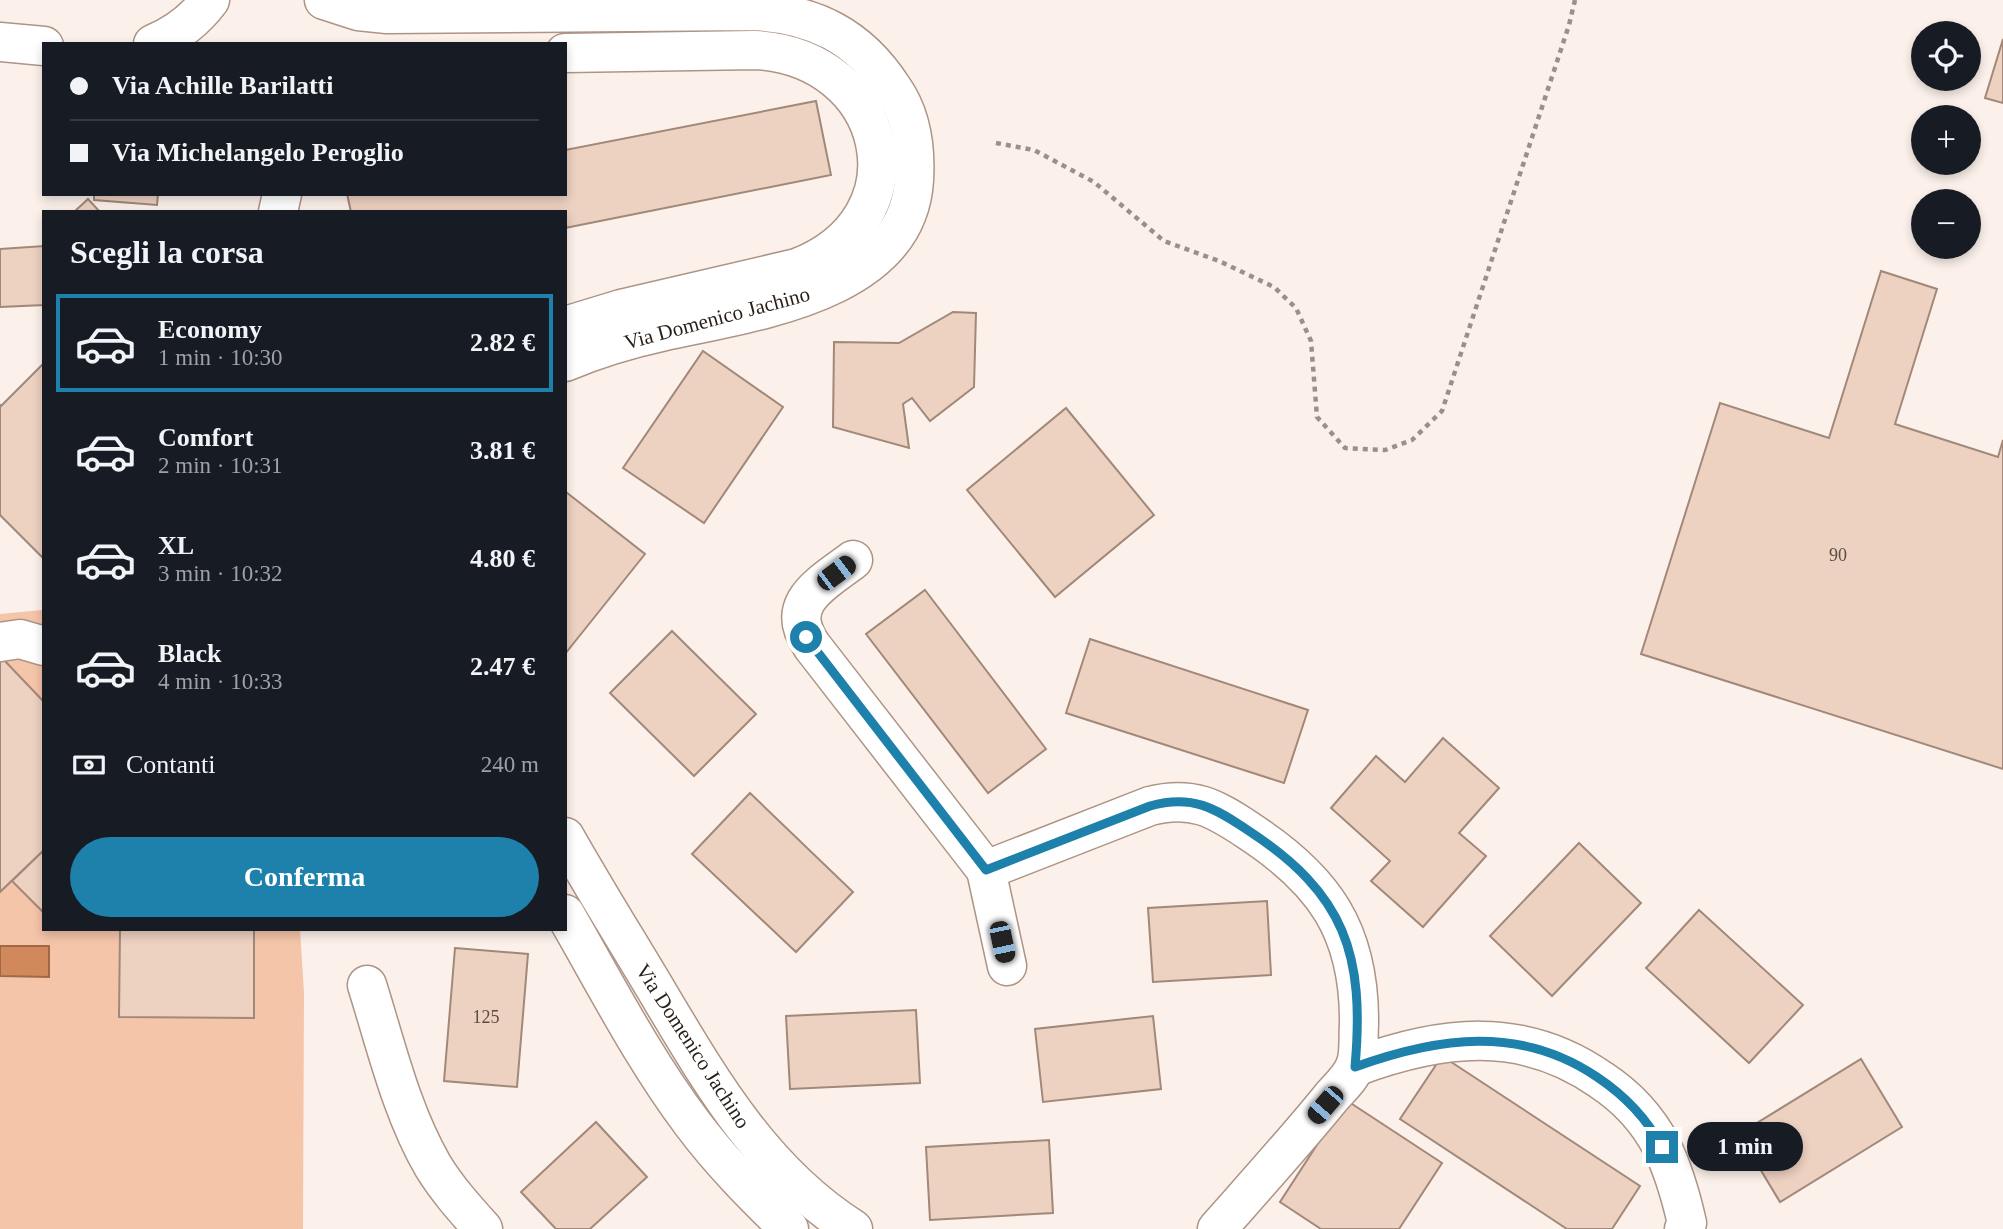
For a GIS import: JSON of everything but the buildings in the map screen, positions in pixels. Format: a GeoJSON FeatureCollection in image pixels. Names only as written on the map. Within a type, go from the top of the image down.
{"type":"FeatureCollection","features":[{"type":"Feature","properties":{"kind":"street"},"geometry":{"type":"LineString","coordinates":[[157,42],[180,29],[200,13],[209,0]]}},
{"type":"Feature","properties":{"kind":"street","name":"Via Domenico Jachino"},"geometry":{"type":"LineString","coordinates":[[324,0],[358,11],[387,15],[550,29],[751,11],[788,15],[814,21],[852,43],[888,81],[905,109],[915,147],[914,191],[903,222],[877,256],[844,279],[788,302],[657,333],[567,361]]}},
{"type":"Feature","properties":{"kind":"street"},"geometry":{"type":"LineString","coordinates":[[1,42],[42,46]]}},
{"type":"Feature","properties":{"kind":"street","name":"Via Domenico Jachino"},"geometry":{"type":"LineString","coordinates":[[567,53],[755,50],[779,52],[804,59],[829,73],[862,108],[874,139],[877,164],[871,198],[858,223],[833,250],[817,259],[797,268],[621,309],[567,325]]}},
{"type":"Feature","properties":{"kind":"street"},"geometry":{"type":"LineString","coordinates":[[853,560],[807,598],[800,614],[803,631],[986,870],[1007,966]]}},
{"type":"Feature","properties":{"kind":"street"},"geometry":{"type":"LineString","coordinates":[[0,642],[20,639],[42,645]]}},
{"type":"Feature","properties":{"kind":"street"},"geometry":{"type":"LineString","coordinates":[[986,870],[1159,804],[1194,803],[1218,811],[1267,843],[1301,870],[1316,886],[1335,916],[1349,950],[1357,984],[1359,1014],[1355,1067]]}},
{"type":"Feature","properties":{"kind":"street","name":"Via Domenico Jachino"},"geometry":{"type":"LineString","coordinates":[[567,845],[579,892],[734,1114],[788,1179],[819,1206],[853,1229]]}},
{"type":"Feature","properties":{"kind":"street","name":"Via Domenico Jachino"},"geometry":{"type":"LineString","coordinates":[[567,917],[643,1050],[685,1113],[735,1174],[789,1229]]}},
{"type":"Feature","properties":{"kind":"street"},"geometry":{"type":"LineString","coordinates":[[367,985],[407,1110],[420,1140],[443,1181],[483,1229]]}},
{"type":"Feature","properties":{"kind":"street"},"geometry":{"type":"LineString","coordinates":[[1217,1229],[1355,1067],[1411,1048],[1446,1042],[1475,1041],[1529,1046],[1548,1051],[1573,1062],[1622,1095],[1648,1123],[1662,1147],[1679,1191],[1687,1223],[1684,1229]]}},
{"type":"Feature","properties":{"kind":"path"},"geometry":{"type":"LineString","coordinates":[[996,143],[1034,150],[1094,182],[1164,241],[1219,261],[1274,287],[1296,308],[1311,341],[1317,417],[1345,447],[1385,450],[1412,440],[1442,411],[1575,0]]}},
{"type":"Feature","properties":{"kind":"shaded area"},"geometry":{"type":"Polygon","coordinates":[[[42,610],[42,931],[300,931],[304,993],[303,1229],[0,1229],[0,614],[42,610]]]}},
{"type":"Feature","properties":{"kind":"shaded area"},"geometry":{"type":"Polygon","coordinates":[[[0,946],[49,946],[49,977],[0,976],[0,946]]]}},
{"type":"Feature","properties":{"kind":"route"},"geometry":{"type":"LineString","coordinates":[[806,637],[986,870],[1150,806],[1176,802],[1211,807],[1267,843],[1307,875],[1335,916],[1349,950],[1357,984],[1359,1014],[1355,1067],[1411,1048],[1446,1042],[1498,1042],[1539,1048],[1573,1062],[1611,1086],[1648,1123],[1662,1147]]}}]}
